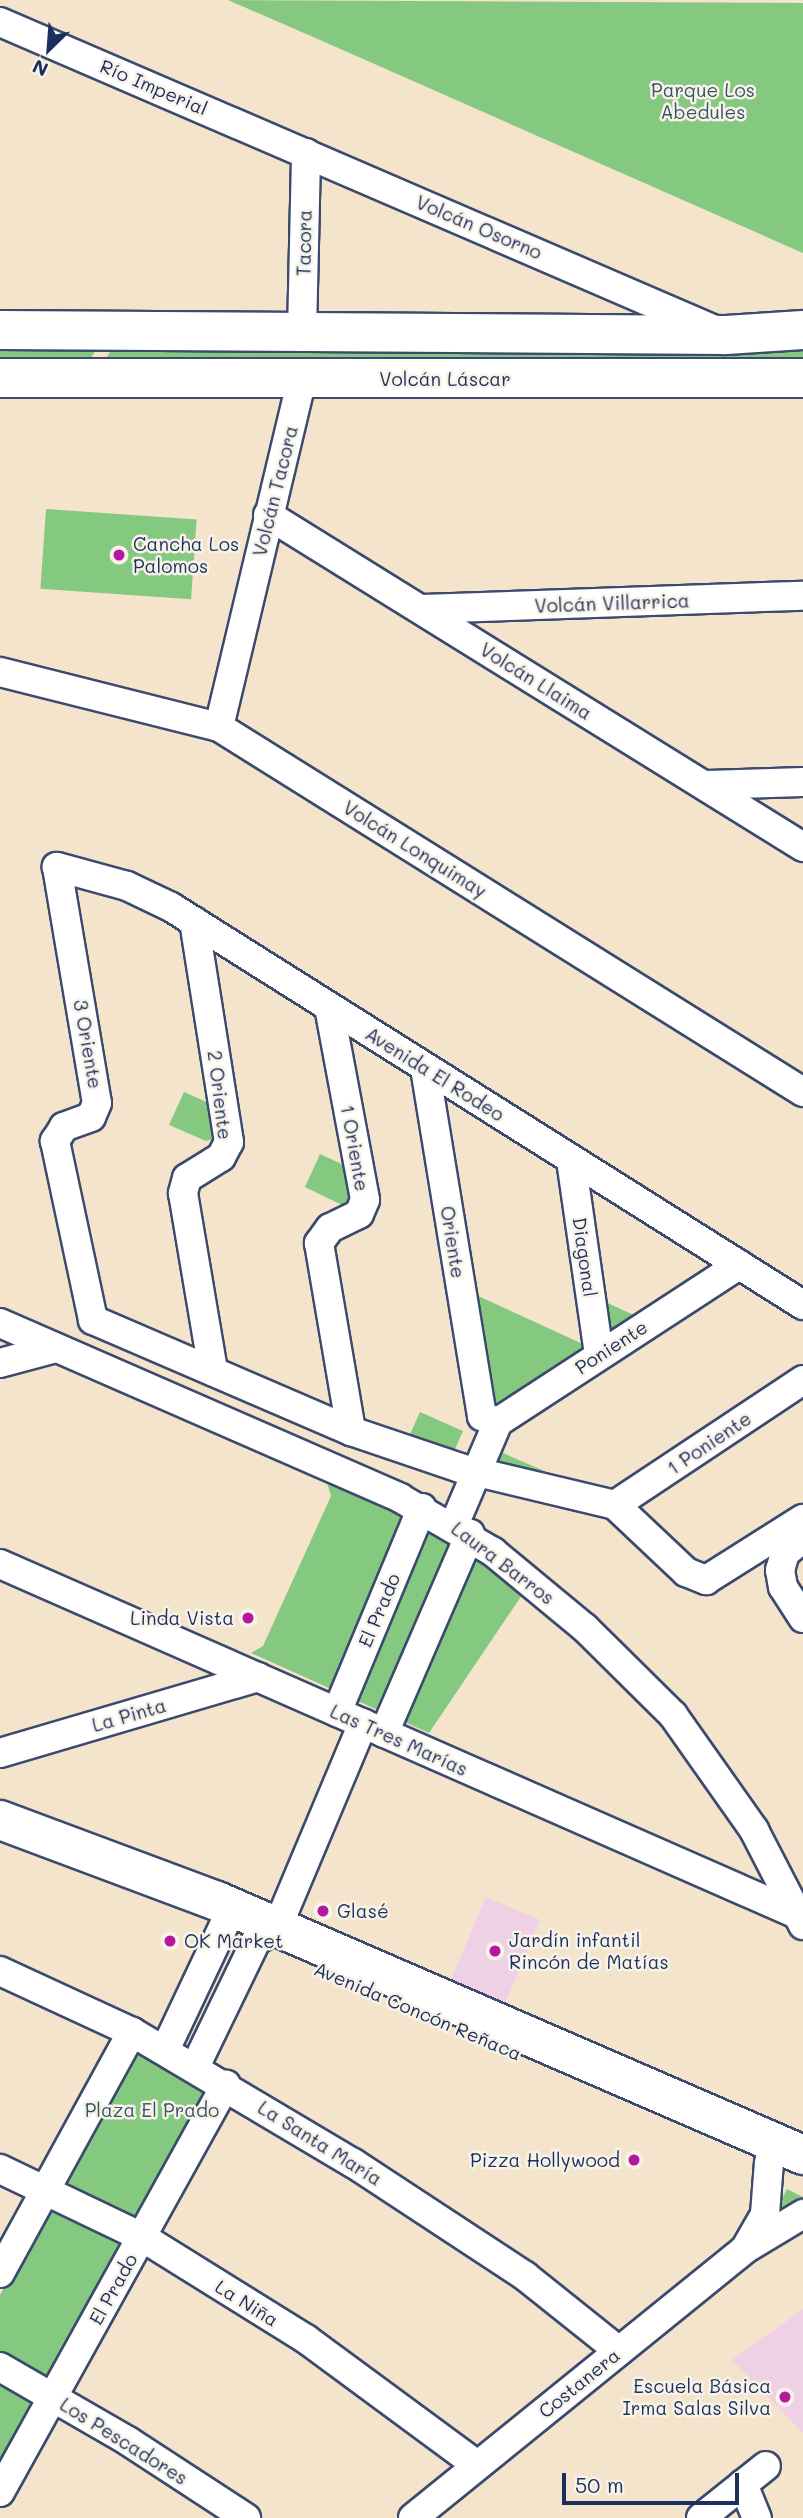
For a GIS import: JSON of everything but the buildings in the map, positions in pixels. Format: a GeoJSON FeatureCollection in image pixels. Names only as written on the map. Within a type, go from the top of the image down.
{"type":"FeatureCollection","features":[{"type":"Feature","properties":{"kind":"street","name":"Río Imperial"},"geometry":{"type":"LineString","coordinates":[[0,22],[231,120]]}},
{"type":"Feature","properties":{"kind":"street","name":"Volcán Osorno"},"geometry":{"type":"LineString","coordinates":[[231,120],[726,335]]}},
{"type":"Feature","properties":{"kind":"street","name":"Tacora"},"geometry":{"type":"LineString","coordinates":[[302,333],[306,153]]}},
{"type":"Feature","properties":{"kind":"street"},"geometry":{"type":"LineString","coordinates":[[0,330],[726,335],[803,330]]}},
{"type":"Feature","properties":{"kind":"street","name":"Volcán Láscar"},"geometry":{"type":"LineString","coordinates":[[0,378],[803,378]]}},
{"type":"Feature","properties":{"kind":"street","name":"Volcán Tacora"},"geometry":{"type":"LineString","coordinates":[[219,727],[302,379]]}},
{"type":"Feature","properties":{"kind":"street","name":"Volcán Llaima"},"geometry":{"type":"LineString","coordinates":[[268,515],[803,847]]}},
{"type":"Feature","properties":{"kind":"street","name":"Volcán Villarrica"},"geometry":{"type":"LineString","coordinates":[[422,609],[803,596]]}},
{"type":"Feature","properties":{"kind":"street","name":"Volcán Lonquimay"},"geometry":{"type":"LineString","coordinates":[[0,672],[219,727],[803,1092]]}},
{"type":"Feature","properties":{"kind":"street"},"geometry":{"type":"LineString","coordinates":[[705,785],[803,782]]}},
{"type":"Feature","properties":{"kind":"street","name":"Avenida El Rodeo"},"geometry":{"type":"LineString","coordinates":[[57,867],[127,886],[194,921],[803,1305]]}},
{"type":"Feature","properties":{"kind":"street","name":"3 Oriente"},"geometry":{"type":"LineString","coordinates":[[57,867],[97,1103],[91,1117],[64,1127],[55,1141],[93,1320],[213,1371]]}},
{"type":"Feature","properties":{"kind":"street","name":"2 Oriente"},"geometry":{"type":"LineString","coordinates":[[194,921],[229,1142],[222,1157],[187,1178],[183,1193],[213,1371]]}},
{"type":"Feature","properties":{"kind":"street","name":"1 Oriente"},"geometry":{"type":"LineString","coordinates":[[329,1007],[365,1200],[359,1214],[330,1228],[319,1243],[351,1431]]}},
{"type":"Feature","properties":{"kind":"street","name":"Oriente"},"geometry":{"type":"LineString","coordinates":[[425,1068],[490,1419]]}},
{"type":"Feature","properties":{"kind":"street","name":"Diagonal"},"geometry":{"type":"LineString","coordinates":[[571,1160],[599,1354]]}},
{"type":"Feature","properties":{"kind":"street","name":"Poniente"},"geometry":{"type":"LineString","coordinates":[[490,1419],[739,1265]]}},
{"type":"Feature","properties":{"kind":"street","name":"Laura Barros"},"geometry":{"type":"LineString","coordinates":[[0,1323],[446,1521],[585,1628],[673,1715],[754,1830],[801,1920]]}},
{"type":"Feature","properties":{"kind":"street"},"geometry":{"type":"LineString","coordinates":[[0,1363],[56,1349]]}},
{"type":"Feature","properties":{"kind":"street"},"geometry":{"type":"LineString","coordinates":[[213,1371],[351,1431],[468,1470],[615,1505],[686,1572],[706,1580],[803,1518]]}},
{"type":"Feature","properties":{"kind":"street","name":"1 Poniente"},"geometry":{"type":"LineString","coordinates":[[615,1505],[803,1380]]}},
{"type":"Feature","properties":{"kind":"street","name":"El Prado"},"geometry":{"type":"LineString","coordinates":[[165,2050],[373,1728],[446,1521],[490,1419]]}},
{"type":"Feature","properties":{"kind":"street","name":"El Prado"},"geometry":{"type":"LineString","coordinates":[[337,1712],[446,1521]]}},
{"type":"Feature","properties":{"kind":"street"},"geometry":{"type":"LineString","coordinates":[[803,1538],[785,1553],[780,1570],[783,1587],[803,1618]]}},
{"type":"Feature","properties":{"kind":"street","name":"Las Tres Marías"},"geometry":{"type":"LineString","coordinates":[[0,1564],[801,1920]]}},
{"type":"Feature","properties":{"kind":"street","name":"La Pinta"},"geometry":{"type":"LineString","coordinates":[[0,1753],[258,1677]]}},
{"type":"Feature","properties":{"kind":"street","name":"Avenida Concón Reñaca"},"geometry":{"type":"LineString","coordinates":[[0,1820],[36,1836],[156,1876],[247,1926],[792,2165]]}},
{"type":"Feature","properties":{"kind":"street","name":"El Prado"},"geometry":{"type":"LineString","coordinates":[[195,2067],[247,1926]]}},
{"type":"Feature","properties":{"kind":"street","name":"La Santa María"},"geometry":{"type":"LineString","coordinates":[[0,1971],[132,2032],[226,2085],[452,2225],[525,2276],[619,2351]]}},
{"type":"Feature","properties":{"kind":"street"},"geometry":{"type":"LineString","coordinates":[[0,2273],[132,2032]]}},
{"type":"Feature","properties":{"kind":"street","name":"El Prado"},"geometry":{"type":"LineString","coordinates":[[0,2492],[226,2085]]}},
{"type":"Feature","properties":{"kind":"street","name":"Costanera"},"geometry":{"type":"LineString","coordinates":[[745,2249],[792,2165]]}},
{"type":"Feature","properties":{"kind":"street","name":"La Niña"},"geometry":{"type":"LineString","coordinates":[[0,2169],[142,2237],[306,2339],[477,2465]]}},
{"type":"Feature","properties":{"kind":"street","name":"Costanera"},"geometry":{"type":"LineString","coordinates":[[412,2518],[745,2249],[803,2214]]}},
{"type":"Feature","properties":{"kind":"street","name":"Los Pescadores"},"geometry":{"type":"LineString","coordinates":[[0,2367],[246,2518]]}},
{"type":"Feature","properties":{"kind":"street"},"geometry":{"type":"LineString","coordinates":[[701,2518],[766,2466]]}},
{"type":"Feature","properties":{"kind":"street"},"geometry":{"type":"LineString","coordinates":[[743,2484],[757,2518]]}},
{"type":"Feature","properties":{"kind":"shaded area","name":"Jardín infantil Rincón de Matías"},"geometry":{"type":"Polygon","coordinates":[[[486,1897],[540,1920],[504,2005],[450,1982],[486,1897]]]}},
{"type":"Feature","properties":{"kind":"shaded area","name":"Escuela Básica Irma Salas Silva"},"geometry":{"type":"Polygon","coordinates":[[[803,2309],[803,2433],[732,2360],[803,2309]]]}},
{"type":"Feature","properties":{"kind":"green space","name":"Parque Los Abedules"},"geometry":{"type":"Polygon","coordinates":[[[228,0],[803,3],[803,253],[320,40],[228,0]]]}},
{"type":"Feature","properties":{"kind":"green space"},"geometry":{"type":"Polygon","coordinates":[[[803,342],[803,361],[106,359],[114,344],[803,342]]]}},
{"type":"Feature","properties":{"kind":"green space"},"geometry":{"type":"Polygon","coordinates":[[[0,343],[99,344],[90,360],[0,358],[0,343]]]}},
{"type":"Feature","properties":{"kind":"green space","name":"Cancha Los Palomos"},"geometry":{"type":"Polygon","coordinates":[[[46,509],[197,520],[191,599],[40,589],[46,509]]]}},
{"type":"Feature","properties":{"kind":"green space"},"geometry":{"type":"Polygon","coordinates":[[[184,1092],[211,1104],[218,1138],[206,1141],[169,1125],[184,1092]]]}},
{"type":"Feature","properties":{"kind":"green space"},"geometry":{"type":"Polygon","coordinates":[[[320,1154],[348,1167],[357,1197],[346,1207],[305,1187],[320,1154]]]}},
{"type":"Feature","properties":{"kind":"green space"},"geometry":{"type":"Polygon","coordinates":[[[476,1295],[585,1345],[588,1353],[496,1413],[489,1409],[476,1295]]]}},
{"type":"Feature","properties":{"kind":"green space"},"geometry":{"type":"Polygon","coordinates":[[[601,1300],[638,1317],[605,1339],[601,1300]]]}},
{"type":"Feature","properties":{"kind":"green space"},"geometry":{"type":"Polygon","coordinates":[[[420,1412],[463,1431],[450,1460],[407,1441],[420,1412]]]}},
{"type":"Feature","properties":{"kind":"green space"},"geometry":{"type":"Polygon","coordinates":[[[496,1450],[595,1493],[488,1467],[496,1450]]]}},
{"type":"Feature","properties":{"kind":"green space"},"geometry":{"type":"Polygon","coordinates":[[[326,1479],[441,1528],[522,1595],[429,1733],[251,1653],[263,1646],[331,1496],[326,1479]]]}},
{"type":"Feature","properties":{"kind":"green space","name":"Plaza El Prado"},"geometry":{"type":"Polygon","coordinates":[[[138,2044],[214,2086],[0,2472],[0,2295],[138,2044]]]}},
{"type":"Feature","properties":{"kind":"green space"},"geometry":{"type":"Polygon","coordinates":[[[787,2189],[803,2197],[803,2205],[772,2219],[787,2189]]]}},
{"type":"Feature","properties":{"kind":"place","name":"Cancha Los Palomos"},"geometry":{"type":"Point","coordinates":[119,555]}},
{"type":"Feature","properties":{"kind":"place","name":"Linda Vista"},"geometry":{"type":"Point","coordinates":[248,1618]}},
{"type":"Feature","properties":{"kind":"place","name":"Glasé"},"geometry":{"type":"Point","coordinates":[323,1911]}},
{"type":"Feature","properties":{"kind":"place","name":"OK Market"},"geometry":{"type":"Point","coordinates":[170,1941]}},
{"type":"Feature","properties":{"kind":"place","name":"Jardín infantil Rincón de Matías"},"geometry":{"type":"Point","coordinates":[495,1951]}},
{"type":"Feature","properties":{"kind":"place","name":"Pizza Hollywood"},"geometry":{"type":"Point","coordinates":[634,2160]}},
{"type":"Feature","properties":{"kind":"place","name":"Escuela Básica Irma Salas Silva"},"geometry":{"type":"Point","coordinates":[785,2397]}}]}
